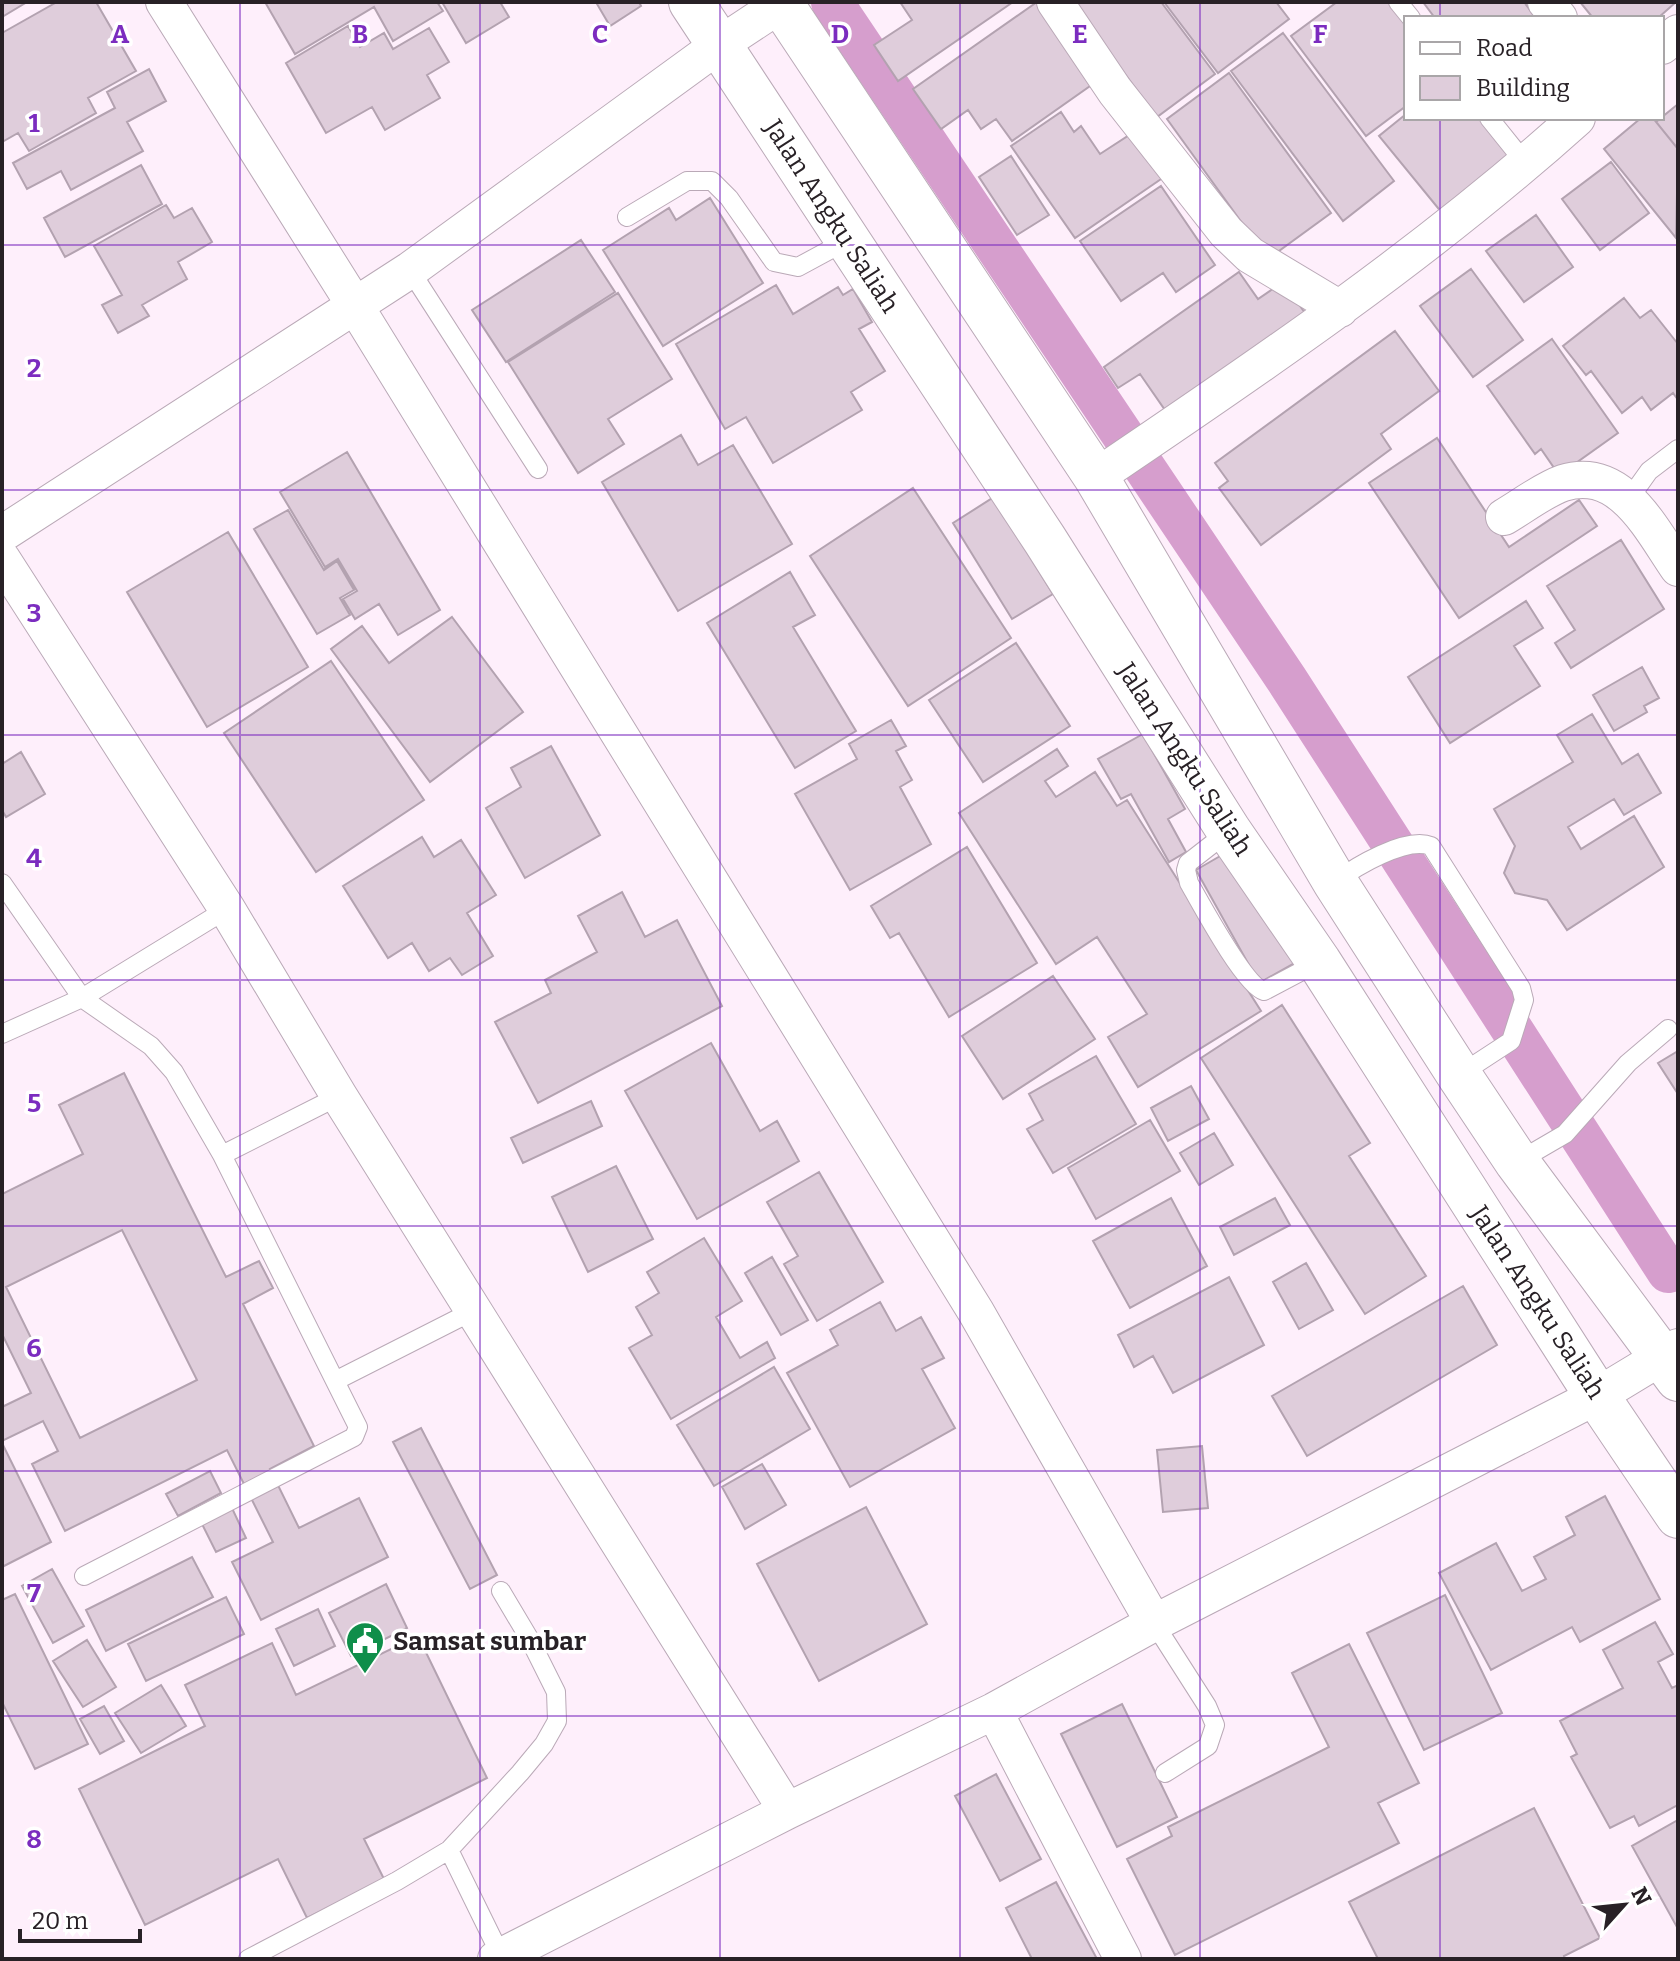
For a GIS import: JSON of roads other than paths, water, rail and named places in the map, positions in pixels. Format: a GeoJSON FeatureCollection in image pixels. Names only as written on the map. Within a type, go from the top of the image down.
{"type":"FeatureCollection","features":[{"type":"Feature","properties":{"kind":"main road","name":"Jalan Angku Saliah"},"geometry":{"type":"LineString","coordinates":[[691,2],[1045,540],[1229,831],[1319,962],[1597,1396],[1678,1516]]}},
{"type":"Feature","properties":{"kind":"main road"},"geometry":{"type":"LineString","coordinates":[[780,3],[1103,473],[1341,877],[1525,1156],[1673,1361]]}},
{"type":"Feature","properties":{"kind":"street"},"geometry":{"type":"LineString","coordinates":[[164,2],[976,1312],[1154,1623]]}},
{"type":"Feature","properties":{"kind":"street"},"geometry":{"type":"LineString","coordinates":[[1055,2],[1115,91],[1226,232],[1250,255],[1340,309]]}},
{"type":"Feature","properties":{"kind":"street"},"geometry":{"type":"LineString","coordinates":[[2,534],[410,270],[780,3]]}},
{"type":"Feature","properties":{"kind":"street"},"geometry":{"type":"LineString","coordinates":[[1103,473],[1340,309],[1526,164],[1575,120]]}},
{"type":"Feature","properties":{"kind":"street"},"geometry":{"type":"LineString","coordinates":[[1504,517],[1560,484],[1583,478],[1610,486],[1629,499],[1678,568]]}},
{"type":"Feature","properties":{"kind":"street"},"geometry":{"type":"LineString","coordinates":[[5,574],[227,909],[339,1096],[787,1811]]}},
{"type":"Feature","properties":{"kind":"street"},"geometry":{"type":"LineString","coordinates":[[499,1958],[787,1811],[994,1711],[1154,1623],[1597,1396],[1673,1361]]}},
{"type":"Feature","properties":{"kind":"street"},"geometry":{"type":"LineString","coordinates":[[994,1711],[1123,1959]]}},
{"type":"Feature","properties":{"kind":"lane"},"geometry":{"type":"LineString","coordinates":[[1491,120],[1526,164]]}},
{"type":"Feature","properties":{"kind":"lane"},"geometry":{"type":"LineString","coordinates":[[627,217],[687,181],[712,181],[729,198],[774,262],[798,267],[848,240]]}},
{"type":"Feature","properties":{"kind":"lane"},"geometry":{"type":"LineString","coordinates":[[410,270],[538,469]]}},
{"type":"Feature","properties":{"kind":"lane"},"geometry":{"type":"LineString","coordinates":[[1629,499],[1649,471],[1678,449]]}},
{"type":"Feature","properties":{"kind":"lane"},"geometry":{"type":"LineString","coordinates":[[1229,831],[1188,863],[1186,870],[1189,883],[1238,964],[1255,988],[1264,991],[1319,962]]}},
{"type":"Feature","properties":{"kind":"lane"},"geometry":{"type":"LineString","coordinates":[[1341,877],[1383,854],[1421,842],[1431,846],[1521,988],[1524,1000],[1511,1041],[1468,1068]]}},
{"type":"Feature","properties":{"kind":"lane"},"geometry":{"type":"LineString","coordinates":[[2,883],[82,998],[151,1046],[174,1072],[222,1155],[358,1427],[354,1437],[84,1576]]}},
{"type":"Feature","properties":{"kind":"lane"},"geometry":{"type":"LineString","coordinates":[[2,1034],[82,998],[227,909]]}},
{"type":"Feature","properties":{"kind":"lane"},"geometry":{"type":"LineString","coordinates":[[1525,1156],[1565,1134],[1628,1063],[1668,1029]]}},
{"type":"Feature","properties":{"kind":"lane"},"geometry":{"type":"LineString","coordinates":[[222,1155],[339,1096]]}},
{"type":"Feature","properties":{"kind":"lane"},"geometry":{"type":"LineString","coordinates":[[335,1381],[473,1311]]}},
{"type":"Feature","properties":{"kind":"lane"},"geometry":{"type":"LineString","coordinates":[[248,1959],[397,1881],[449,1850],[544,1744],[557,1721],[556,1692],[501,1591]]}},
{"type":"Feature","properties":{"kind":"lane"},"geometry":{"type":"LineString","coordinates":[[1154,1623],[1207,1706],[1215,1725],[1208,1746],[1165,1773]]}},
{"type":"Feature","properties":{"kind":"lane"},"geometry":{"type":"LineString","coordinates":[[449,1850],[499,1958]]}},
{"type":"Feature","properties":{"kind":"waterway"},"geometry":{"type":"LineString","coordinates":[[832,2],[1287,680],[1668,1272]]}},
{"type":"Feature","properties":{"kind":"place","name":"Samsat sumbar"},"geometry":{"type":"Point","coordinates":[365,1675]}}]}
